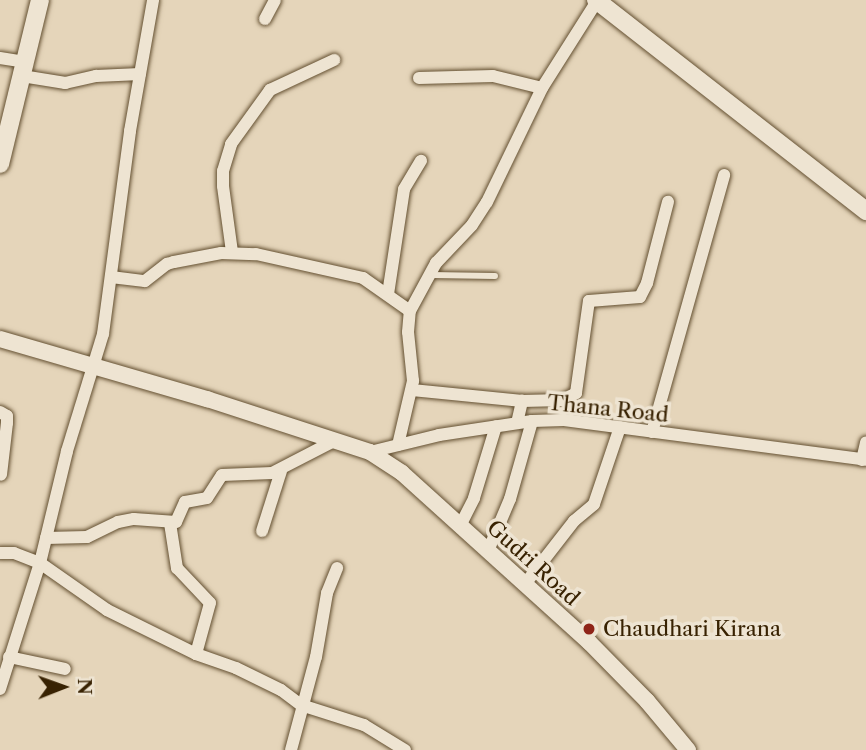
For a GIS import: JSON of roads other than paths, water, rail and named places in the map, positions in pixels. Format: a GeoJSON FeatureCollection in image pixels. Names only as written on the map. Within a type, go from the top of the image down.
{"type":"FeatureCollection","features":[{"type":"Feature","properties":{"kind":"main road"},"geometry":{"type":"LineString","coordinates":[[0,164],[40,0]]}},
{"type":"Feature","properties":{"kind":"main road"},"geometry":{"type":"LineString","coordinates":[[597,1],[866,211]]}},
{"type":"Feature","properties":{"kind":"street"},"geometry":{"type":"LineString","coordinates":[[0,689],[40,564],[67,451],[106,316],[153,0]]}},
{"type":"Feature","properties":{"kind":"street"},"geometry":{"type":"LineString","coordinates":[[265,19],[275,0]]}},
{"type":"Feature","properties":{"kind":"street"},"geometry":{"type":"LineString","coordinates":[[398,444],[412,390],[410,311],[429,275],[487,202],[542,88],[597,1]]}},
{"type":"Feature","properties":{"kind":"street"},"geometry":{"type":"LineString","coordinates":[[0,58],[65,83],[96,76],[140,74]]}},
{"type":"Feature","properties":{"kind":"street"},"geometry":{"type":"LineString","coordinates":[[232,252],[223,186],[223,172],[231,144],[270,90],[334,60]]}},
{"type":"Feature","properties":{"kind":"street"},"geometry":{"type":"LineString","coordinates":[[419,78],[485,76],[542,88]]}},
{"type":"Feature","properties":{"kind":"street"},"geometry":{"type":"LineString","coordinates":[[388,294],[404,189],[421,161]]}},
{"type":"Feature","properties":{"kind":"street"},"geometry":{"type":"LineString","coordinates":[[652,432],[724,175]]}},
{"type":"Feature","properties":{"kind":"street"},"geometry":{"type":"LineString","coordinates":[[412,390],[522,401],[563,400],[576,393],[589,301],[640,297],[647,283],[668,202]]}},
{"type":"Feature","properties":{"kind":"street"},"geometry":{"type":"LineString","coordinates":[[111,277],[145,281],[167,264],[232,252],[256,254],[352,274],[388,294],[410,311]]}},
{"type":"Feature","properties":{"kind":"street","name":"Gudri Road"},"geometry":{"type":"LineString","coordinates":[[0,339],[370,452],[402,474],[589,642],[647,701],[688,750]]}},
{"type":"Feature","properties":{"kind":"street"},"geometry":{"type":"LineString","coordinates":[[517,423],[522,401]]}},
{"type":"Feature","properties":{"kind":"street"},"geometry":{"type":"LineString","coordinates":[[0,412],[7,416],[1,475]]}},
{"type":"Feature","properties":{"kind":"street","name":"Thana Road"},"geometry":{"type":"LineString","coordinates":[[370,452],[398,444],[496,426],[564,420],[864,460]]}},
{"type":"Feature","properties":{"kind":"street"},"geometry":{"type":"LineString","coordinates":[[488,551],[510,499],[532,421]]}},
{"type":"Feature","properties":{"kind":"street"},"geometry":{"type":"LineString","coordinates":[[460,526],[474,498],[496,426]]}},
{"type":"Feature","properties":{"kind":"street"},"geometry":{"type":"LineString","coordinates":[[525,584],[574,521],[594,504],[620,427]]}},
{"type":"Feature","properties":{"kind":"street"},"geometry":{"type":"LineString","coordinates":[[47,538],[87,537],[124,520],[170,523],[180,518],[185,502],[208,498],[222,475],[262,475],[281,471],[334,441]]}},
{"type":"Feature","properties":{"kind":"street"},"geometry":{"type":"LineString","coordinates":[[864,460],[866,442]]}},
{"type":"Feature","properties":{"kind":"street"},"geometry":{"type":"LineString","coordinates":[[262,531],[281,471]]}},
{"type":"Feature","properties":{"kind":"street"},"geometry":{"type":"LineString","coordinates":[[170,523],[177,568],[210,603],[196,654]]}},
{"type":"Feature","properties":{"kind":"street"},"geometry":{"type":"LineString","coordinates":[[0,553],[14,553],[40,564],[107,610],[196,654],[236,668],[281,690],[301,705],[364,725],[405,750]]}},
{"type":"Feature","properties":{"kind":"street"},"geometry":{"type":"LineString","coordinates":[[291,750],[316,657],[327,593],[337,568]]}},
{"type":"Feature","properties":{"kind":"street"},"geometry":{"type":"LineString","coordinates":[[9,657],[65,669]]}},
{"type":"Feature","properties":{"kind":"lane"},"geometry":{"type":"LineString","coordinates":[[429,275],[495,276]]}},
{"type":"Feature","properties":{"kind":"place","name":"Chaudhari Kirana"},"geometry":{"type":"Point","coordinates":[589,629]}}]}
